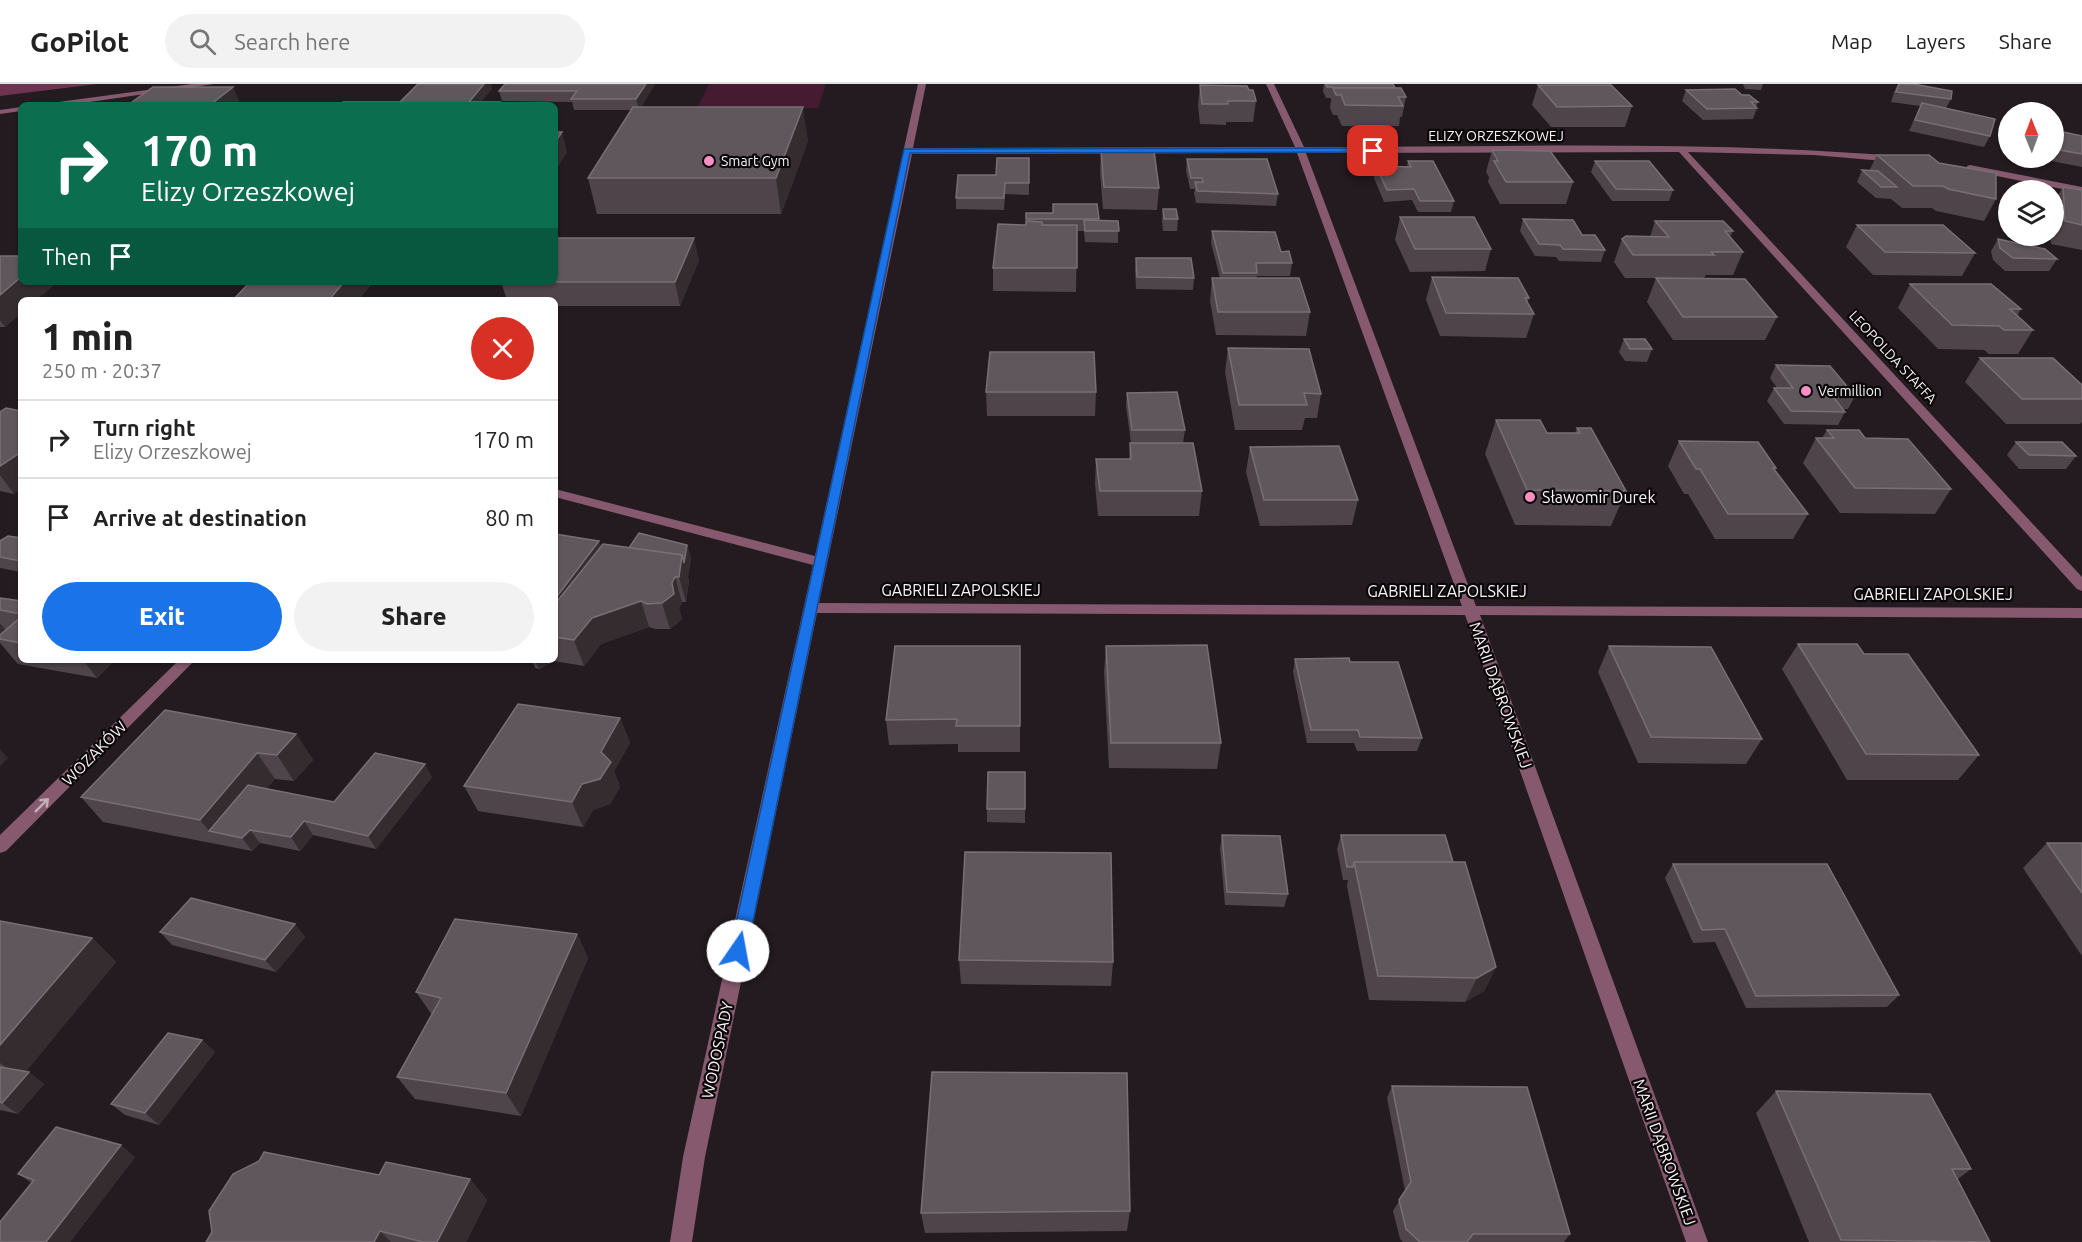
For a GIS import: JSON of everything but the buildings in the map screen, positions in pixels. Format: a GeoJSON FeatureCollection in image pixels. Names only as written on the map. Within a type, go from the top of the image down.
{"type":"FeatureCollection","features":[{"type":"Feature","properties":{"kind":"street"},"geometry":{"type":"LineString","coordinates":[[74,102],[210,84]]}},
{"type":"Feature","properties":{"kind":"street","name":"WODOSPADY"},"geometry":{"type":"LineString","coordinates":[[681,1242],[694,1157],[922,84]]}},
{"type":"Feature","properties":{"kind":"street","name":"MARII DĄBROWSKIEJ"},"geometry":{"type":"LineString","coordinates":[[1270,84],[1301,151],[1470,609],[1697,1242]]}},
{"type":"Feature","properties":{"kind":"street"},"geometry":{"type":"LineString","coordinates":[[0,112],[18,109]]}},
{"type":"Feature","properties":{"kind":"street","name":"ELIZY ORZESZKOWEJ"},"geometry":{"type":"LineString","coordinates":[[907,151],[1681,149],[1813,152],[1903,160]]}},
{"type":"Feature","properties":{"kind":"street","name":"LEOPOLDA STAFFA"},"geometry":{"type":"LineString","coordinates":[[1681,149],[2082,586]]}},
{"type":"Feature","properties":{"kind":"street"},"geometry":{"type":"LineString","coordinates":[[1955,166],[2082,190]]}},
{"type":"Feature","properties":{"kind":"street"},"geometry":{"type":"LineString","coordinates":[[558,494],[655,516],[772,551],[820,562]]}},
{"type":"Feature","properties":{"kind":"street","name":"GABRIELI ZAPOLSKIEJ"},"geometry":{"type":"LineString","coordinates":[[812,608],[2082,613]]}},
{"type":"Feature","properties":{"kind":"street","name":"WOZAKÓW"},"geometry":{"type":"LineString","coordinates":[[0,846],[185,663]]}},
{"type":"Feature","properties":{"kind":"shaded area"},"geometry":{"type":"Polygon","coordinates":[[[0,84],[97,84],[0,96],[0,84]]]}},
{"type":"Feature","properties":{"kind":"shaded area"},"geometry":{"type":"Polygon","coordinates":[[[709,84],[826,84],[818,108],[697,108],[709,84]]]}},
{"type":"Feature","properties":{"kind":"place","name":"Smart Gym"},"geometry":{"type":"Point","coordinates":[709,161]}},
{"type":"Feature","properties":{"kind":"place","name":"Vermillion"},"geometry":{"type":"Point","coordinates":[1806,391]}},
{"type":"Feature","properties":{"kind":"place","name":"Sławomir Durek"},"geometry":{"type":"Point","coordinates":[1530,497]}},
{"type":"Feature","properties":{"kind":"route"},"geometry":{"type":"LineString","coordinates":[[738,951],[907,151],[1373,151]]}}]}
